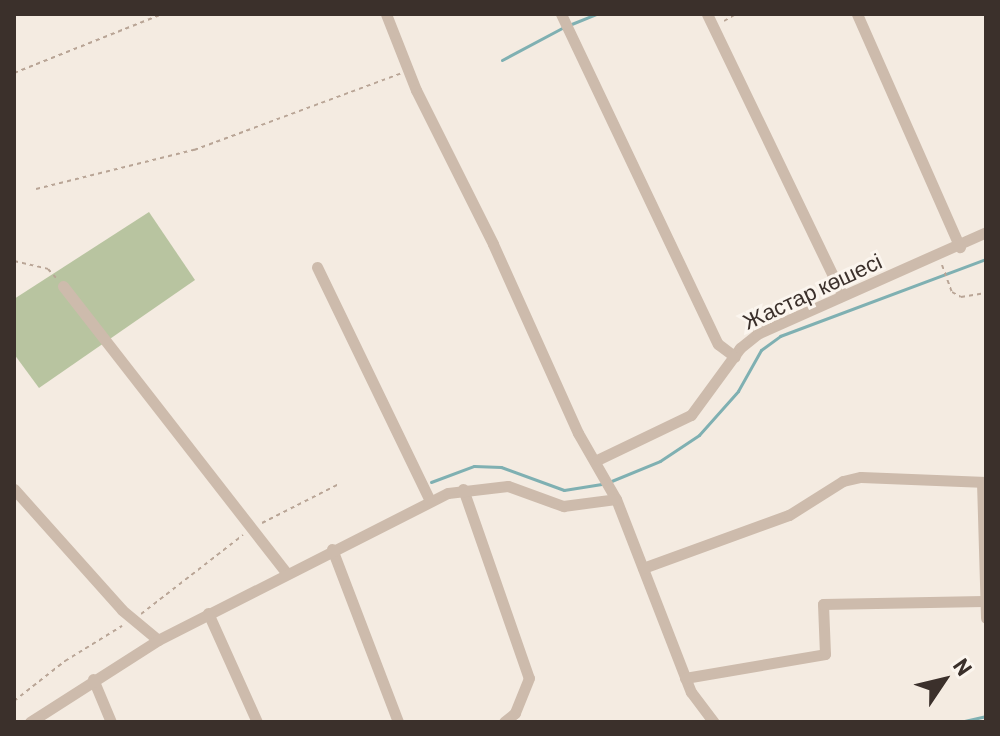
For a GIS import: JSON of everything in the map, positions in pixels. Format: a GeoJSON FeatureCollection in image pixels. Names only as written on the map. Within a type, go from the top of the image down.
{"type":"FeatureCollection","features":[{"type":"Feature","properties":{"kind":"street"},"geometry":{"type":"LineString","coordinates":[[386,14],[409,72],[578,433],[597,460],[616,499],[685,678],[714,722]]}},
{"type":"Feature","properties":{"kind":"street"},"geometry":{"type":"LineString","coordinates":[[561,14],[718,344],[735,357]]}},
{"type":"Feature","properties":{"kind":"street"},"geometry":{"type":"LineString","coordinates":[[707,14],[842,294]]}},
{"type":"Feature","properties":{"kind":"street"},"geometry":{"type":"LineString","coordinates":[[857,14],[960,247]]}},
{"type":"Feature","properties":{"kind":"street","name":"Жастар көшесі"},"geometry":{"type":"LineString","coordinates":[[597,460],[691,415],[735,357],[757,334],[842,294],[960,247],[986,232]]}},
{"type":"Feature","properties":{"kind":"street"},"geometry":{"type":"LineString","coordinates":[[317,267],[430,501]]}},
{"type":"Feature","properties":{"kind":"street"},"geometry":{"type":"LineString","coordinates":[[63,286],[286,572]]}},
{"type":"Feature","properties":{"kind":"street"},"geometry":{"type":"LineString","coordinates":[[643,568],[789,515],[843,481],[861,477],[984,482],[983,601],[986,618]]}},
{"type":"Feature","properties":{"kind":"street"},"geometry":{"type":"LineString","coordinates":[[30,722],[158,640],[430,501],[463,489],[508,486],[563,506],[616,499]]}},
{"type":"Feature","properties":{"kind":"street"},"geometry":{"type":"LineString","coordinates":[[14,489],[134,619],[158,640]]}},
{"type":"Feature","properties":{"kind":"street"},"geometry":{"type":"LineString","coordinates":[[463,489],[529,678],[515,713],[504,722]]}},
{"type":"Feature","properties":{"kind":"street"},"geometry":{"type":"LineString","coordinates":[[332,549],[398,722]]}},
{"type":"Feature","properties":{"kind":"street"},"geometry":{"type":"LineString","coordinates":[[685,678],[825,654],[823,604],[983,601]]}},
{"type":"Feature","properties":{"kind":"street"},"geometry":{"type":"LineString","coordinates":[[208,613],[257,722]]}},
{"type":"Feature","properties":{"kind":"street"},"geometry":{"type":"LineString","coordinates":[[93,679],[111,722]]}},
{"type":"Feature","properties":{"kind":"path"},"geometry":{"type":"LineString","coordinates":[[14,73],[162,14]]}},
{"type":"Feature","properties":{"kind":"path"},"geometry":{"type":"LineString","coordinates":[[715,30],[736,14]]}},
{"type":"Feature","properties":{"kind":"path"},"geometry":{"type":"LineString","coordinates":[[36,189],[194,150],[409,72]]}},
{"type":"Feature","properties":{"kind":"path"},"geometry":{"type":"LineString","coordinates":[[938,256],[952,292],[961,297],[986,293]]}},
{"type":"Feature","properties":{"kind":"path"},"geometry":{"type":"LineString","coordinates":[[14,261],[48,269],[63,286]]}},
{"type":"Feature","properties":{"kind":"path"},"geometry":{"type":"LineString","coordinates":[[14,701],[65,661],[134,619],[253,528],[339,484]]}},
{"type":"Feature","properties":{"kind":"green space"},"geometry":{"type":"Polygon","coordinates":[[[149,212],[195,280],[39,388],[14,354],[14,299],[149,212]]]}},
{"type":"Feature","properties":{"kind":"waterway"},"geometry":{"type":"LineString","coordinates":[[569,25],[596,14]]}},
{"type":"Feature","properties":{"kind":"waterway"},"geometry":{"type":"LineString","coordinates":[[502,60],[562,28]]}},
{"type":"Feature","properties":{"kind":"waterway"},"geometry":{"type":"LineString","coordinates":[[609,482],[660,461],[699,435],[738,391],[761,350],[780,336],[986,259]]}},
{"type":"Feature","properties":{"kind":"waterway"},"geometry":{"type":"LineString","coordinates":[[431,482],[474,466],[501,467],[564,490],[602,484]]}},
{"type":"Feature","properties":{"kind":"waterway"},"geometry":{"type":"LineString","coordinates":[[960,722],[986,716]]}}]}
